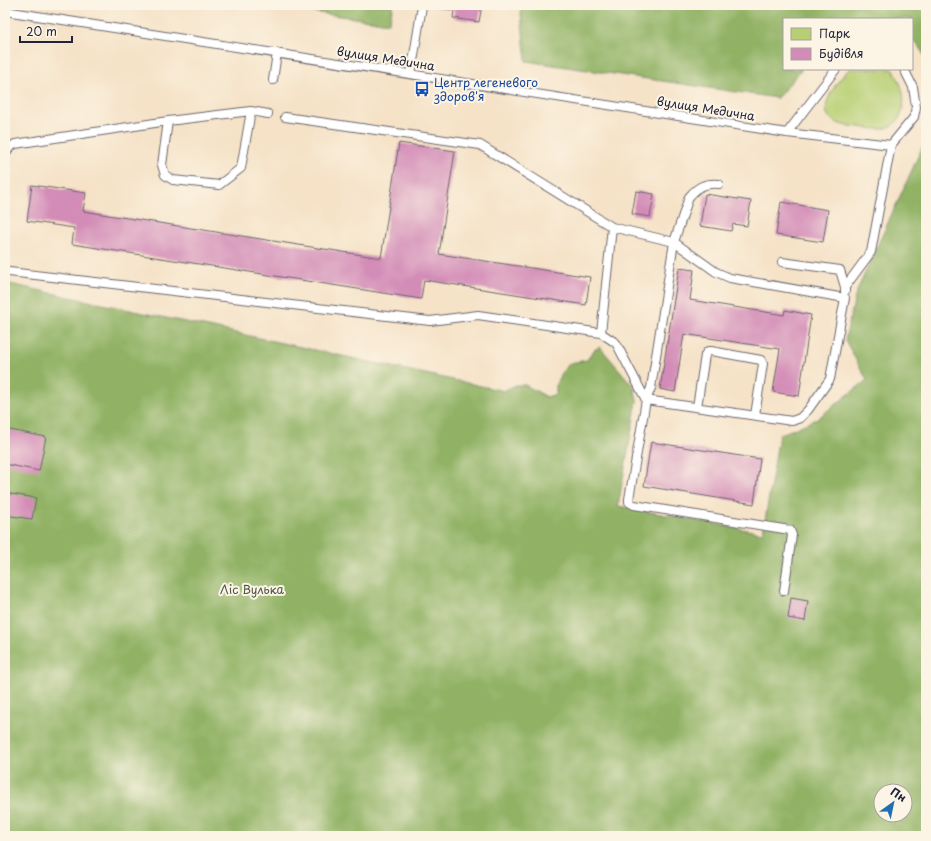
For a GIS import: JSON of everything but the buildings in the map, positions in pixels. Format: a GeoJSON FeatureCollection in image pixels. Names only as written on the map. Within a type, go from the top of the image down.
{"type":"FeatureCollection","features":[{"type":"Feature","properties":{"kind":"lane"},"geometry":{"type":"LineString","coordinates":[[411,74],[422,6]]}},
{"type":"Feature","properties":{"kind":"lane","name":"вулиця Медична"},"geometry":{"type":"LineString","coordinates":[[5,11],[787,132],[891,145]]}},
{"type":"Feature","properties":{"kind":"lane"},"geometry":{"type":"LineString","coordinates":[[273,80],[277,53]]}},
{"type":"Feature","properties":{"kind":"lane"},"geometry":{"type":"LineString","coordinates":[[787,132],[835,70]]}},
{"type":"Feature","properties":{"kind":"lane"},"geometry":{"type":"LineString","coordinates":[[845,288],[871,252],[891,145],[914,117],[916,107],[913,88],[904,70]]}},
{"type":"Feature","properties":{"kind":"lane"},"geometry":{"type":"LineString","coordinates":[[168,121],[162,165],[165,175],[173,180],[219,185],[241,168],[251,112]]}},
{"type":"Feature","properties":{"kind":"lane"},"geometry":{"type":"LineString","coordinates":[[5,155],[8,148],[15,144],[168,121],[251,112],[268,114]]}},
{"type":"Feature","properties":{"kind":"lane"},"geometry":{"type":"LineString","coordinates":[[285,117],[480,145],[612,228],[674,242],[716,272],[730,278],[845,298]]}},
{"type":"Feature","properties":{"kind":"lane"},"geometry":{"type":"LineString","coordinates":[[719,184],[704,185],[699,187],[689,197],[674,242],[652,388],[646,400],[630,491],[630,502],[634,505],[790,530],[792,535],[784,591]]}},
{"type":"Feature","properties":{"kind":"lane"},"geometry":{"type":"LineString","coordinates":[[601,333],[612,228]]}},
{"type":"Feature","properties":{"kind":"lane"},"geometry":{"type":"LineString","coordinates":[[646,400],[792,420],[800,418],[808,410],[830,379],[845,298],[845,288],[840,270],[782,262]]}},
{"type":"Feature","properties":{"kind":"lane"},"geometry":{"type":"LineString","coordinates":[[5,271],[430,321],[478,315],[601,333],[616,343],[646,400]]}},
{"type":"Feature","properties":{"kind":"lane"},"geometry":{"type":"LineString","coordinates":[[697,407],[705,355],[708,351],[711,351],[761,360],[763,364],[755,415]]}},
{"type":"Feature","properties":{"kind":"green space"},"geometry":{"type":"Polygon","coordinates":[[[264,5],[393,5],[389,23],[264,5]]]}},
{"type":"Feature","properties":{"kind":"green space"},"geometry":{"type":"Polygon","coordinates":[[[520,5],[926,5],[926,58],[917,44],[913,42],[913,18],[783,18],[783,70],[801,70],[777,98],[526,61],[520,5]]]}},
{"type":"Feature","properties":{"kind":"green space"},"geometry":{"type":"Polygon","coordinates":[[[848,70],[894,70],[902,89],[904,103],[901,116],[893,125],[887,128],[879,129],[845,125],[834,121],[827,114],[826,107],[831,93],[848,70]]]}},
{"type":"Feature","properties":{"kind":"green space","name":"Ліс Вулька"},"geometry":{"type":"Polygon","coordinates":[[[926,139],[926,836],[5,836],[5,283],[504,391],[515,385],[525,385],[547,397],[556,394],[556,384],[561,373],[570,363],[587,360],[594,350],[600,347],[634,387],[637,401],[618,506],[763,533],[779,435],[817,419],[867,380],[845,340],[856,293],[926,139]]]}},
{"type":"Feature","properties":{"kind":"place","name":"Центр легеневого здоров'я"},"geometry":{"type":"Point","coordinates":[422,89]}}]}
